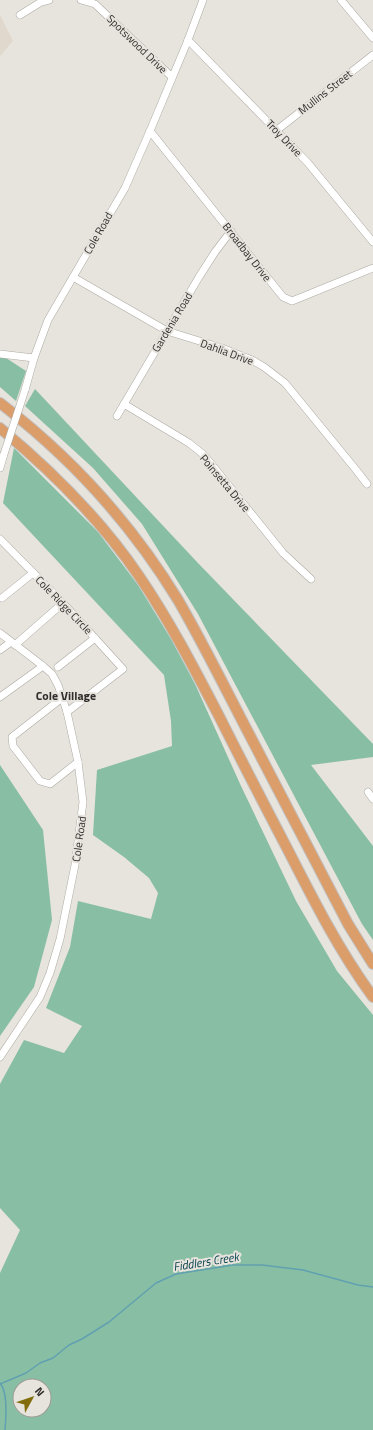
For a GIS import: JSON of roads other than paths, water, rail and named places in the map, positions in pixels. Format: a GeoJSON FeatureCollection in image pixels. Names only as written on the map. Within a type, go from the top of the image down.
{"type":"FeatureCollection","features":[{"type":"Feature","properties":{"kind":"highway"},"geometry":{"type":"LineString","coordinates":[[0,403],[26,422],[70,462],[110,505],[146,551],[178,600],[348,924],[373,964]]}},
{"type":"Feature","properties":{"kind":"highway"},"geometry":{"type":"LineString","coordinates":[[0,428],[30,453],[67,489],[104,530],[138,575],[169,623],[196,672],[318,909],[343,953],[373,996]]}},
{"type":"Feature","properties":{"kind":"street"},"geometry":{"type":"LineString","coordinates":[[20,15],[41,2],[49,0]]}},
{"type":"Feature","properties":{"kind":"street","name":"Spotswood Drive"},"geometry":{"type":"LineString","coordinates":[[81,0],[96,4],[172,77]]}},
{"type":"Feature","properties":{"kind":"street","name":"Cole Road"},"geometry":{"type":"LineString","coordinates":[[0,468],[34,358],[48,320],[125,188],[188,40],[203,0]]}},
{"type":"Feature","properties":{"kind":"street"},"geometry":{"type":"LineString","coordinates":[[341,0],[373,38]]}},
{"type":"Feature","properties":{"kind":"street","name":"Troy Drive"},"geometry":{"type":"LineString","coordinates":[[188,40],[308,163],[373,242]]}},
{"type":"Feature","properties":{"kind":"street","name":"Mullins Street"},"geometry":{"type":"LineString","coordinates":[[277,130],[373,55]]}},
{"type":"Feature","properties":{"kind":"street","name":"Broadbay Drive"},"geometry":{"type":"LineString","coordinates":[[150,131],[283,297],[292,301],[373,268]]}},
{"type":"Feature","properties":{"kind":"street","name":"Gardenia Road"},"geometry":{"type":"LineString","coordinates":[[117,416],[211,258],[231,232]]}},
{"type":"Feature","properties":{"kind":"street","name":"Dahlia Drive"},"geometry":{"type":"LineString","coordinates":[[73,277],[167,331],[222,348],[252,360],[264,367],[285,383],[367,484]]}},
{"type":"Feature","properties":{"kind":"street"},"geometry":{"type":"LineString","coordinates":[[0,354],[34,358]]}},
{"type":"Feature","properties":{"kind":"street","name":"Poinsetta Drive"},"geometry":{"type":"LineString","coordinates":[[124,404],[189,443],[204,455],[283,553],[311,579]]}},
{"type":"Feature","properties":{"kind":"street","name":"Cole Ridge Circle"},"geometry":{"type":"LineString","coordinates":[[0,539],[63,603],[123,669],[67,712]]}},
{"type":"Feature","properties":{"kind":"street"},"geometry":{"type":"LineString","coordinates":[[2,598],[33,573]]}},
{"type":"Feature","properties":{"kind":"street"},"geometry":{"type":"LineString","coordinates":[[0,650],[15,644],[63,603]]}},
{"type":"Feature","properties":{"kind":"street","name":"Cole Road"},"geometry":{"type":"LineString","coordinates":[[0,633],[52,674],[58,685],[67,712],[75,764],[82,790],[83,814],[75,865],[60,939],[46,986],[28,1017],[0,1057]]}},
{"type":"Feature","properties":{"kind":"street","name":"Cole Ridge Circle"},"geometry":{"type":"LineString","coordinates":[[58,667],[95,638]]}},
{"type":"Feature","properties":{"kind":"street"},"geometry":{"type":"LineString","coordinates":[[0,697],[43,666]]}},
{"type":"Feature","properties":{"kind":"street"},"geometry":{"type":"LineString","coordinates":[[62,698],[12,737],[13,746],[40,781],[50,784],[75,764]]}},
{"type":"Feature","properties":{"kind":"street"},"geometry":{"type":"LineString","coordinates":[[368,792],[373,799]]}},
{"type":"Feature","properties":{"kind":"waterway","name":"Fiddlers Creek"},"geometry":{"type":"LineString","coordinates":[[0,1384],[26,1373],[40,1363],[53,1358],[69,1345],[82,1339],[109,1322],[156,1283],[176,1274],[233,1265],[262,1265],[303,1270],[358,1285],[373,1287]]}},
{"type":"Feature","properties":{"kind":"waterway"},"geometry":{"type":"LineString","coordinates":[[0,1383],[3,1387],[5,1399],[5,1430]]}},
{"type":"Feature","properties":{"kind":"district","name":"Cole Village"},"geometry":{"type":"Point","coordinates":[66,696]}}]}
